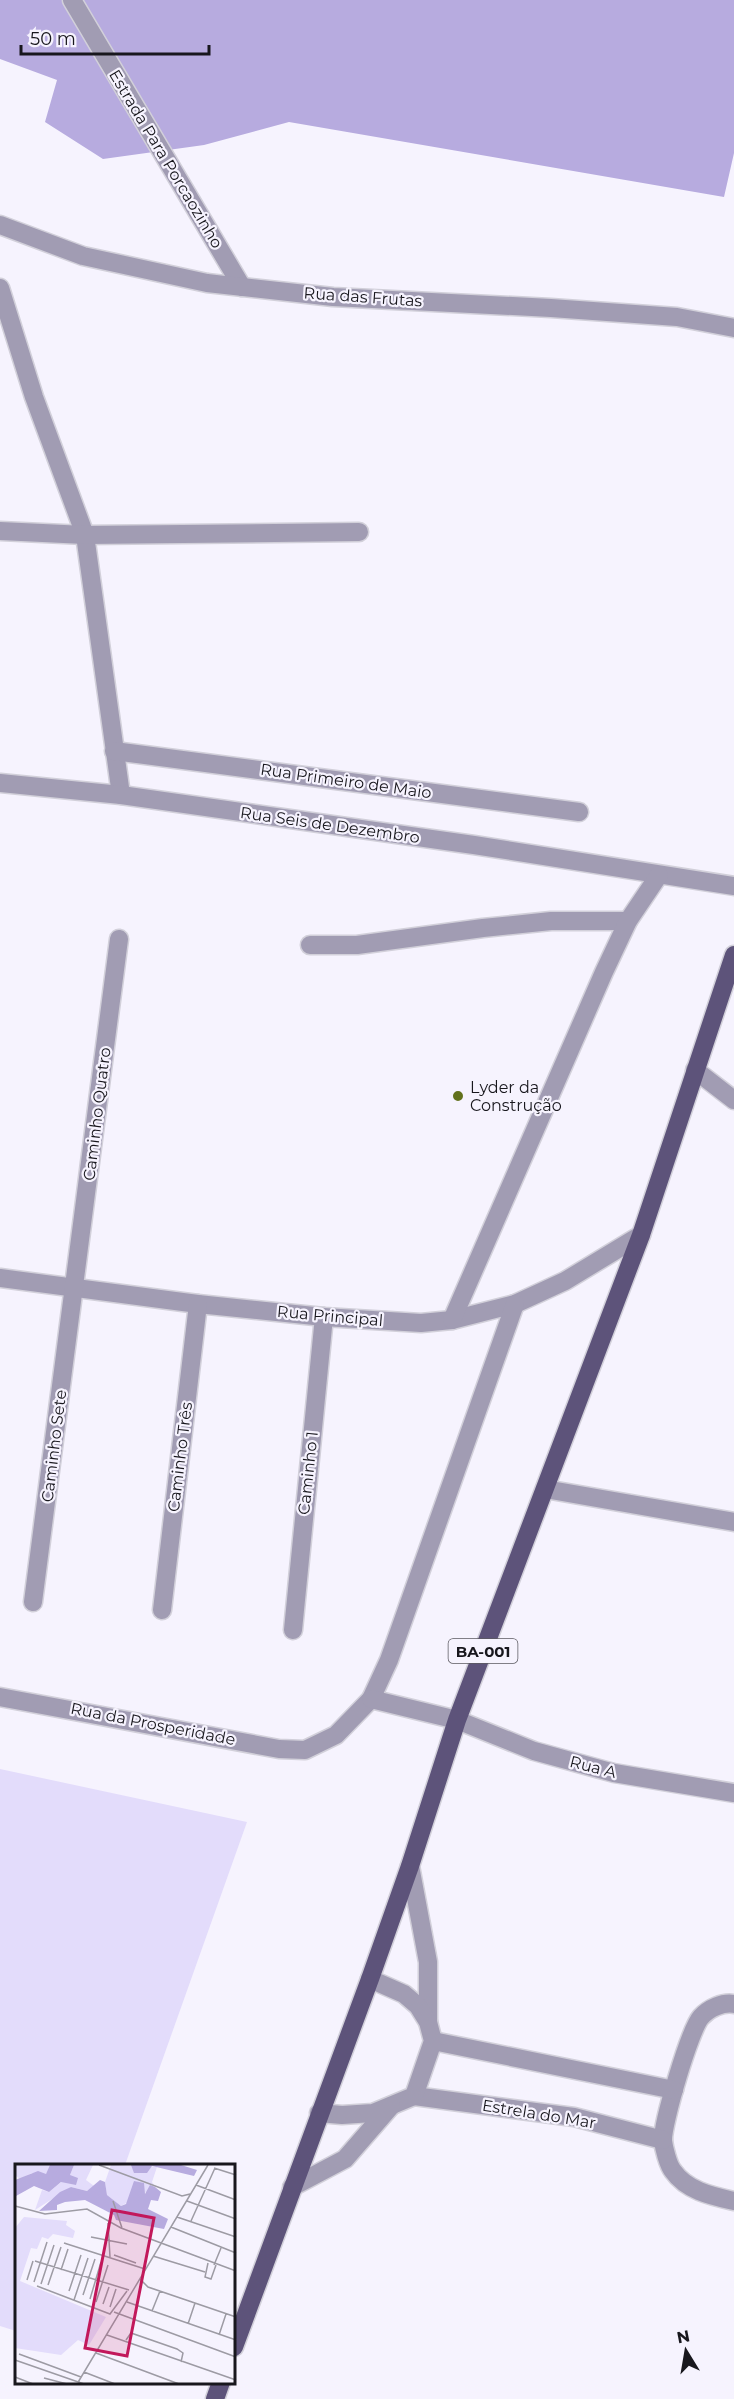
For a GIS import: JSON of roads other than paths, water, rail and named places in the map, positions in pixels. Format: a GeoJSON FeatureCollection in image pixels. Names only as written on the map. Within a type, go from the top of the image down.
{"type":"FeatureCollection","features":[{"type":"Feature","properties":{"kind":"main road","name":"BA-001"},"geometry":{"type":"LineString","coordinates":[[236,2341],[370,1979],[410,1866],[457,1720],[641,1235],[734,955]]}},
{"type":"Feature","properties":{"kind":"main road"},"geometry":{"type":"LineString","coordinates":[[215,2399],[220,2384]]}},
{"type":"Feature","properties":{"kind":"street","name":"Estrada Para Porcaozinho"},"geometry":{"type":"LineString","coordinates":[[72,0],[242,287]]}},
{"type":"Feature","properties":{"kind":"street","name":"Rua das Frutas"},"geometry":{"type":"LineString","coordinates":[[0,225],[83,256],[207,283],[333,297],[677,317],[734,328]]}},
{"type":"Feature","properties":{"kind":"street"},"geometry":{"type":"LineString","coordinates":[[0,288],[34,396],[85,535],[121,795]]}},
{"type":"Feature","properties":{"kind":"street"},"geometry":{"type":"LineString","coordinates":[[0,531],[85,535],[359,532]]}},
{"type":"Feature","properties":{"kind":"street","name":"Rua Primeiro de Maio"},"geometry":{"type":"LineString","coordinates":[[114,751],[579,812]]}},
{"type":"Feature","properties":{"kind":"street","name":"Rua Seis de Dezembro"},"geometry":{"type":"LineString","coordinates":[[0,783],[121,795],[474,845],[734,886]]}},
{"type":"Feature","properties":{"kind":"street"},"geometry":{"type":"LineString","coordinates":[[452,1320],[628,921],[659,875]]}},
{"type":"Feature","properties":{"kind":"street"},"geometry":{"type":"LineString","coordinates":[[310,945],[357,945],[551,921],[628,921]]}},
{"type":"Feature","properties":{"kind":"street","name":"Caminho Quatro"},"geometry":{"type":"LineString","coordinates":[[74,1289],[119,939]]}},
{"type":"Feature","properties":{"kind":"street"},"geometry":{"type":"LineString","coordinates":[[694,1070],[734,1100]]}},
{"type":"Feature","properties":{"kind":"street","name":"Rua Principal"},"geometry":{"type":"LineString","coordinates":[[0,1278],[198,1304],[324,1317],[421,1323],[452,1320],[515,1304],[565,1281],[641,1235]]}},
{"type":"Feature","properties":{"kind":"street","name":"Caminho Sete"},"geometry":{"type":"LineString","coordinates":[[33,1602],[74,1289]]}},
{"type":"Feature","properties":{"kind":"street","name":"Caminho Três"},"geometry":{"type":"LineString","coordinates":[[162,1610],[198,1304]]}},
{"type":"Feature","properties":{"kind":"street"},"geometry":{"type":"LineString","coordinates":[[371,1699],[389,1660],[515,1304]]}},
{"type":"Feature","properties":{"kind":"street","name":"Caminho 1"},"geometry":{"type":"LineString","coordinates":[[293,1630],[324,1317]]}},
{"type":"Feature","properties":{"kind":"street"},"geometry":{"type":"LineString","coordinates":[[545,1489],[734,1522]]}},
{"type":"Feature","properties":{"kind":"street","name":"Rua da Prosperidade"},"geometry":{"type":"LineString","coordinates":[[0,1696],[195,1731],[279,1749],[305,1750],[336,1735],[371,1699]]}},
{"type":"Feature","properties":{"kind":"street","name":"Rua A"},"geometry":{"type":"LineString","coordinates":[[371,1699],[457,1720],[534,1752],[603,1770],[734,1793]]}},
{"type":"Feature","properties":{"kind":"street"},"geometry":{"type":"LineString","coordinates":[[319,2113],[342,2115],[373,2113],[414,2096],[433,2040],[428,2022],[428,1962],[410,1866]]}},
{"type":"Feature","properties":{"kind":"street"},"geometry":{"type":"LineString","coordinates":[[370,1979],[404,1994],[418,2006],[428,2022]]}},
{"type":"Feature","properties":{"kind":"street"},"geometry":{"type":"LineString","coordinates":[[734,2004],[727,2003],[709,2010],[700,2018],[693,2032],[674,2090],[663,2140],[672,2170],[684,2182],[705,2194],[734,2201]]}},
{"type":"Feature","properties":{"kind":"street"},"geometry":{"type":"LineString","coordinates":[[433,2040],[674,2090]]}},
{"type":"Feature","properties":{"kind":"street","name":"Estrela do Mar"},"geometry":{"type":"LineString","coordinates":[[414,2096],[574,2117],[663,2140]]}},
{"type":"Feature","properties":{"kind":"street"},"geometry":{"type":"LineString","coordinates":[[292,2187],[345,2158],[392,2105]]}},
{"type":"Feature","properties":{"kind":"place","name":"Lyder da Construção"},"geometry":{"type":"Point","coordinates":[458,1096]}}]}
